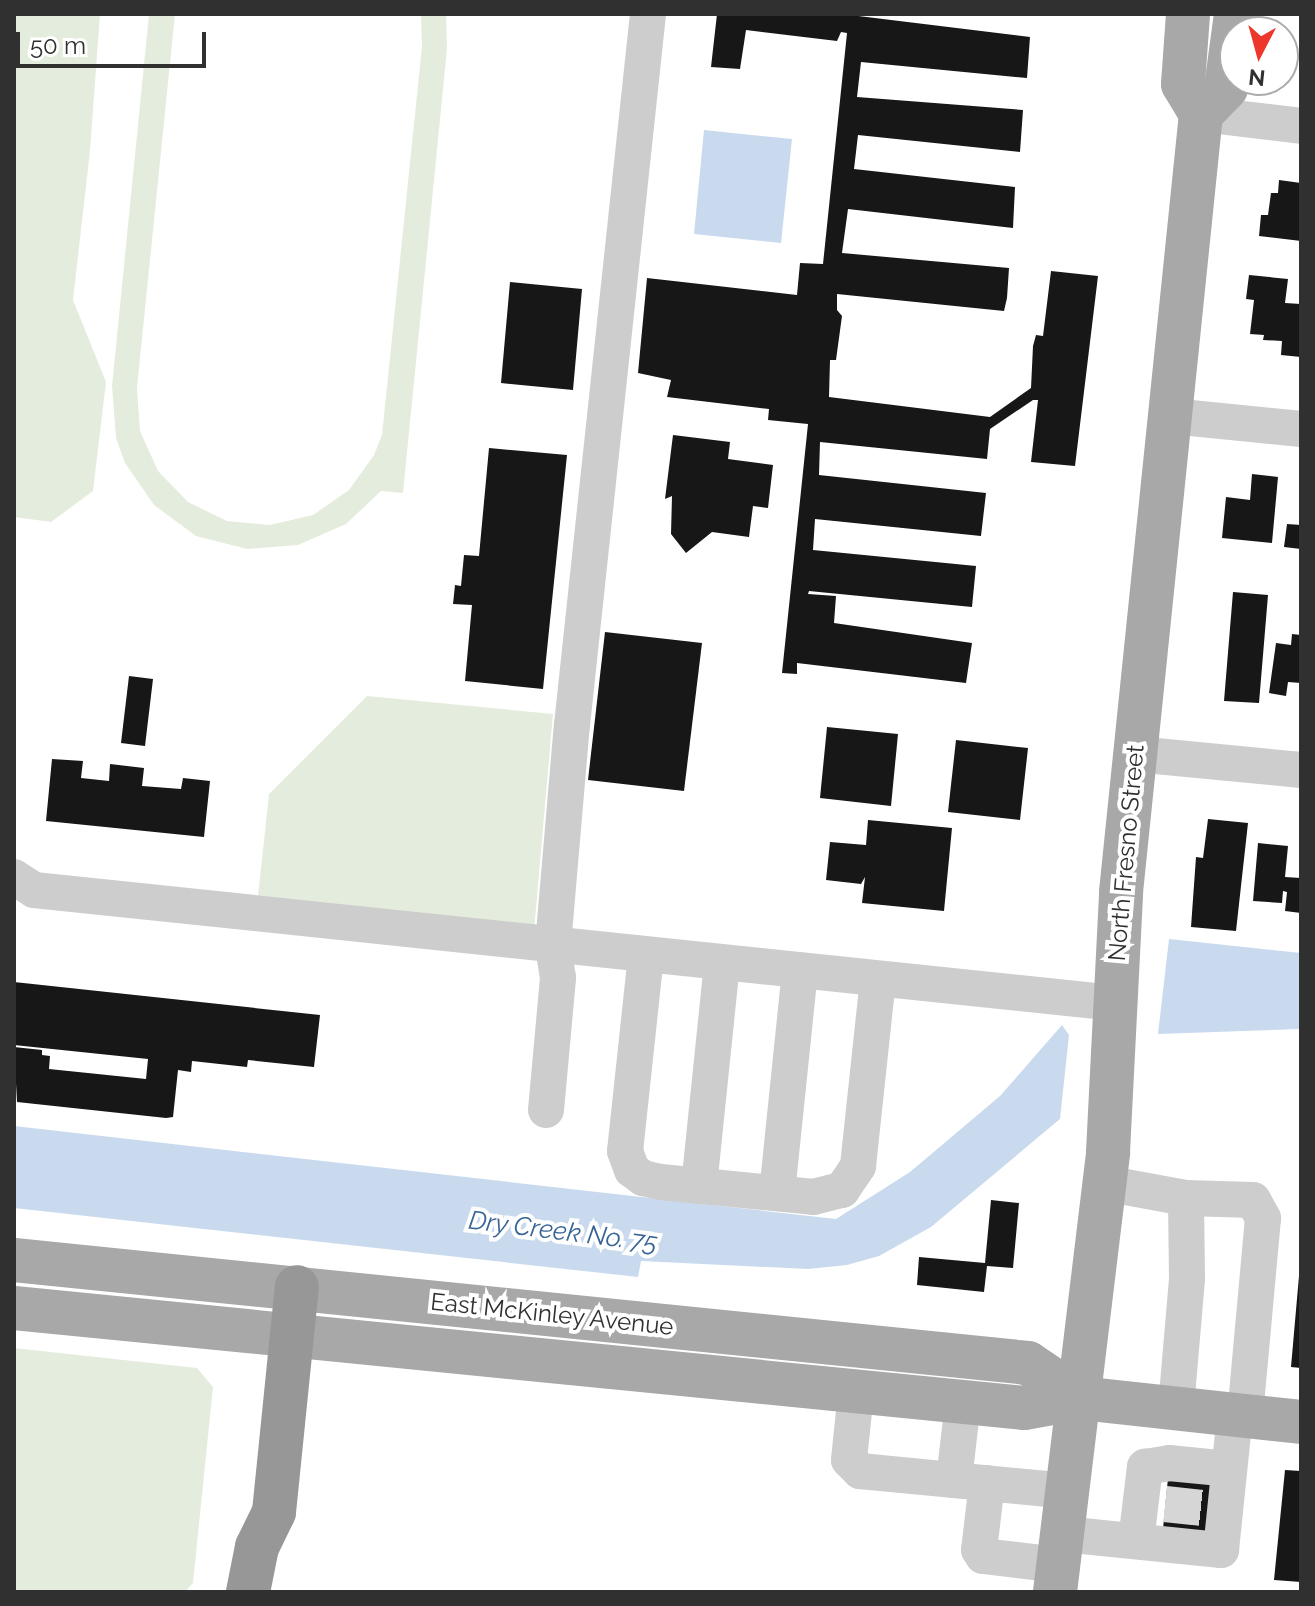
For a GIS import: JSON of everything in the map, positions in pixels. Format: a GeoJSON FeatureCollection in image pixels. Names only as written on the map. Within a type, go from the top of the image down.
{"type":"FeatureCollection","features":[{"type":"Feature","properties":{"kind":"highway"},"geometry":{"type":"LineString","coordinates":[[248,1592],[257,1547],[274,1512],[297,1287]]}},
{"type":"Feature","properties":{"kind":"highway"},"geometry":{"type":"LineString","coordinates":[[274,1512],[283,1547],[281,1592]]}},
{"type":"Feature","properties":{"kind":"main road"},"geometry":{"type":"LineString","coordinates":[[1188,14],[1183,84],[1213,101],[1222,14]]}},
{"type":"Feature","properties":{"kind":"main road","name":"North Fresno Street"},"geometry":{"type":"LineString","coordinates":[[1061,1575],[1104,1183],[1114,1006],[1135,754],[1171,416],[1213,101],[1236,14]]}},
{"type":"Feature","properties":{"kind":"main road","name":"East McKinley Avenue"},"geometry":{"type":"LineString","coordinates":[[14,1260],[1028,1363],[1080,1398]]}},
{"type":"Feature","properties":{"kind":"main road","name":"East McKinley Avenue"},"geometry":{"type":"LineString","coordinates":[[14,1308],[1024,1408],[1080,1398],[1301,1422]]}},
{"type":"Feature","properties":{"kind":"street"},"geometry":{"type":"LineString","coordinates":[[546,1110],[558,978],[553,945],[572,725],[648,14]]}},
{"type":"Feature","properties":{"kind":"street"},"geometry":{"type":"LineString","coordinates":[[1213,101],[1301,126]]}},
{"type":"Feature","properties":{"kind":"street"},"geometry":{"type":"LineString","coordinates":[[1171,416],[1301,429]]}},
{"type":"Feature","properties":{"kind":"street"},"geometry":{"type":"LineString","coordinates":[[1135,754],[1301,770]]}},
{"type":"Feature","properties":{"kind":"street"},"geometry":{"type":"LineString","coordinates":[[14,877],[34,890],[1114,1006]]}},
{"type":"Feature","properties":{"kind":"street"},"geometry":{"type":"LineString","coordinates":[[646,955],[627,1161],[643,1178],[699,1186],[813,1197],[842,1190],[858,1166],[878,979]]}},
{"type":"Feature","properties":{"kind":"street"},"geometry":{"type":"LineString","coordinates":[[699,1186],[722,963]]}},
{"type":"Feature","properties":{"kind":"street"},"geometry":{"type":"LineString","coordinates":[[777,1193],[800,971]]}},
{"type":"Feature","properties":{"kind":"street"},"geometry":{"type":"LineString","coordinates":[[963,1402],[970,1482],[979,1550],[983,1556],[1061,1575],[1136,1541],[1221,1550],[1218,1510],[1240,1415],[1263,1218],[1253,1200],[1186,1198],[1104,1183]]}},
{"type":"Feature","properties":{"kind":"street"},"geometry":{"type":"LineString","coordinates":[[1176,1408],[1187,1279],[1186,1198]]}},
{"type":"Feature","properties":{"kind":"street"},"geometry":{"type":"LineString","coordinates":[[856,1392],[849,1460],[860,1471],[1068,1491]]}},
{"type":"Feature","properties":{"kind":"street"},"geometry":{"type":"LineString","coordinates":[[1136,1541],[1153,1503],[1145,1467],[1169,1463],[1229,1469]]}},
{"type":"Feature","properties":{"kind":"green space"},"geometry":{"type":"Polygon","coordinates":[[[14,14],[100,14],[90,151],[73,300],[106,382],[93,491],[51,522],[14,517],[14,14]]]}},
{"type":"Feature","properties":{"kind":"green space"},"geometry":{"type":"Polygon","coordinates":[[[149,14],[175,14],[137,388],[140,431],[158,471],[188,502],[227,521],[270,525],[313,515],[349,490],[374,455],[382,435],[422,46],[421,14],[446,14],[447,49],[403,493],[381,491],[346,524],[298,545],[247,549],[196,536],[154,505],[125,463],[116,438],[112,386],[149,14]]]}},
{"type":"Feature","properties":{"kind":"green space"},"geometry":{"type":"Polygon","coordinates":[[[367,696],[553,714],[534,931],[258,896],[269,794],[367,696]]]}},
{"type":"Feature","properties":{"kind":"green space"},"geometry":{"type":"Polygon","coordinates":[[[14,1348],[197,1368],[213,1387],[193,1583],[185,1592],[14,1592],[14,1348]]]}},
{"type":"Feature","properties":{"kind":"water"},"geometry":{"type":"Polygon","coordinates":[[[704,130],[792,139],[781,243],[694,234],[704,130]]]}},
{"type":"Feature","properties":{"kind":"water"},"geometry":{"type":"Polygon","coordinates":[[[1169,939],[1301,953],[1301,1029],[1158,1034],[1169,939]]]}},
{"type":"Feature","properties":{"kind":"water","name":"Dry Creek No. 75"},"geometry":{"type":"Polygon","coordinates":[[[1062,1025],[1069,1035],[1060,1119],[931,1227],[879,1256],[847,1265],[808,1269],[641,1261],[638,1277],[14,1208],[14,1126],[836,1219],[910,1172],[1000,1096],[1062,1025]]]}},
{"type":"Feature","properties":{"kind":"building"},"geometry":{"type":"Polygon","coordinates":[[[717,14],[842,14],[1030,37],[1027,78],[861,62],[857,97],[1023,110],[1020,152],[858,135],[854,169],[1015,187],[1013,228],[848,209],[842,253],[1009,268],[1007,298],[1004,311],[837,294],[837,310],[842,316],[836,360],[830,360],[829,397],[990,417],[1031,388],[1033,346],[1036,335],[1043,336],[1051,271],[1098,276],[1075,466],[1031,462],[1038,400],[1033,400],[990,429],[987,459],[820,442],[819,475],[986,493],[981,536],[815,519],[813,550],[976,566],[972,607],[809,591],[808,594],[836,596],[834,623],[972,643],[966,683],[797,663],[797,674],[782,673],[808,424],[768,420],[769,409],[667,397],[671,380],[638,373],[647,278],[797,295],[800,263],[823,264],[847,33],[841,32],[837,41],[746,30],[740,69],[711,67],[717,14]]]}},
{"type":"Feature","properties":{"kind":"building"},"geometry":{"type":"Polygon","coordinates":[[[1279,180],[1301,183],[1301,241],[1259,236],[1261,215],[1268,215],[1271,193],[1278,193],[1279,180]]]}},
{"type":"Feature","properties":{"kind":"building"},"geometry":{"type":"Polygon","coordinates":[[[1249,275],[1288,279],[1285,303],[1301,304],[1301,357],[1281,355],[1282,341],[1263,340],[1264,335],[1250,334],[1254,300],[1246,299],[1249,275]]]}},
{"type":"Feature","properties":{"kind":"building"},"geometry":{"type":"Polygon","coordinates":[[[510,282],[582,289],[573,390],[501,383],[510,282]]]}},
{"type":"Feature","properties":{"kind":"building"},"geometry":{"type":"Polygon","coordinates":[[[673,435],[730,442],[728,459],[773,465],[768,508],[753,506],[749,537],[712,532],[686,553],[671,534],[672,496],[665,499],[673,435]]]}},
{"type":"Feature","properties":{"kind":"building"},"geometry":{"type":"Polygon","coordinates":[[[489,448],[567,455],[543,689],[465,681],[472,605],[453,604],[455,585],[461,586],[464,555],[479,556],[489,448]]]}},
{"type":"Feature","properties":{"kind":"building"},"geometry":{"type":"Polygon","coordinates":[[[1252,474],[1278,477],[1272,543],[1222,538],[1226,497],[1250,500],[1252,474]]]}},
{"type":"Feature","properties":{"kind":"building"},"geometry":{"type":"Polygon","coordinates":[[[1287,524],[1301,525],[1301,549],[1284,547],[1287,524]]]}},
{"type":"Feature","properties":{"kind":"building"},"geometry":{"type":"Polygon","coordinates":[[[1233,592],[1268,595],[1259,703],[1224,701],[1233,592]]]}},
{"type":"Feature","properties":{"kind":"building"},"geometry":{"type":"Polygon","coordinates":[[[605,632],[702,643],[684,791],[588,780],[605,632]]]}},
{"type":"Feature","properties":{"kind":"building"},"geometry":{"type":"Polygon","coordinates":[[[1292,634],[1301,635],[1301,683],[1288,682],[1286,696],[1269,693],[1276,643],[1291,645],[1292,634]]]}},
{"type":"Feature","properties":{"kind":"building"},"geometry":{"type":"Polygon","coordinates":[[[129,676],[153,679],[145,746],[121,743],[129,676]]]}},
{"type":"Feature","properties":{"kind":"building"},"geometry":{"type":"Polygon","coordinates":[[[827,727],[898,734],[891,806],[820,798],[827,727]]]}},
{"type":"Feature","properties":{"kind":"building"},"geometry":{"type":"Polygon","coordinates":[[[956,740],[1028,748],[1020,820],[948,812],[956,740]]]}},
{"type":"Feature","properties":{"kind":"building"},"geometry":{"type":"Polygon","coordinates":[[[52,759],[83,761],[81,778],[109,781],[110,764],[144,768],[142,786],[181,789],[183,778],[210,781],[204,837],[46,821],[52,759]]]}},
{"type":"Feature","properties":{"kind":"building"},"geometry":{"type":"Polygon","coordinates":[[[1208,819],[1248,823],[1236,931],[1191,927],[1196,857],[1203,858],[1208,819]]]}},
{"type":"Feature","properties":{"kind":"building"},"geometry":{"type":"Polygon","coordinates":[[[868,820],[952,828],[944,911],[862,903],[865,877],[861,884],[826,880],[830,842],[866,845],[868,820]]]}},
{"type":"Feature","properties":{"kind":"building"},"geometry":{"type":"Polygon","coordinates":[[[1258,843],[1288,846],[1285,877],[1301,878],[1301,913],[1285,911],[1287,892],[1283,891],[1282,903],[1253,901],[1258,843]]]}},
{"type":"Feature","properties":{"kind":"building"},"geometry":{"type":"Polygon","coordinates":[[[14,982],[320,1015],[314,1067],[248,1060],[247,1067],[192,1061],[191,1072],[178,1070],[173,1117],[166,1118],[17,1102],[14,1047],[42,1050],[42,1055],[50,1056],[49,1069],[146,1079],[148,1059],[14,1045],[14,982]]]}},
{"type":"Feature","properties":{"kind":"building"},"geometry":{"type":"Polygon","coordinates":[[[991,1200],[1019,1203],[1013,1268],[987,1266],[984,1292],[917,1285],[919,1257],[985,1263],[991,1200]]]}},
{"type":"Feature","properties":{"kind":"building"},"geometry":{"type":"Polygon","coordinates":[[[1301,1276],[1301,1368],[1291,1367],[1301,1276]]]}},
{"type":"Feature","properties":{"kind":"building"},"geometry":{"type":"Polygon","coordinates":[[[1169,1468],[1215,1473],[1209,1534],[1163,1529],[1169,1468]]]}},
{"type":"Feature","properties":{"kind":"building"},"geometry":{"type":"Polygon","coordinates":[[[1285,1470],[1301,1471],[1301,1582],[1274,1580],[1285,1470]]]}},
{"type":"Feature","properties":{"kind":"tunnel"},"geometry":{"type":"LineString","coordinates":[[1165,1504],[1211,1509]]}}]}
